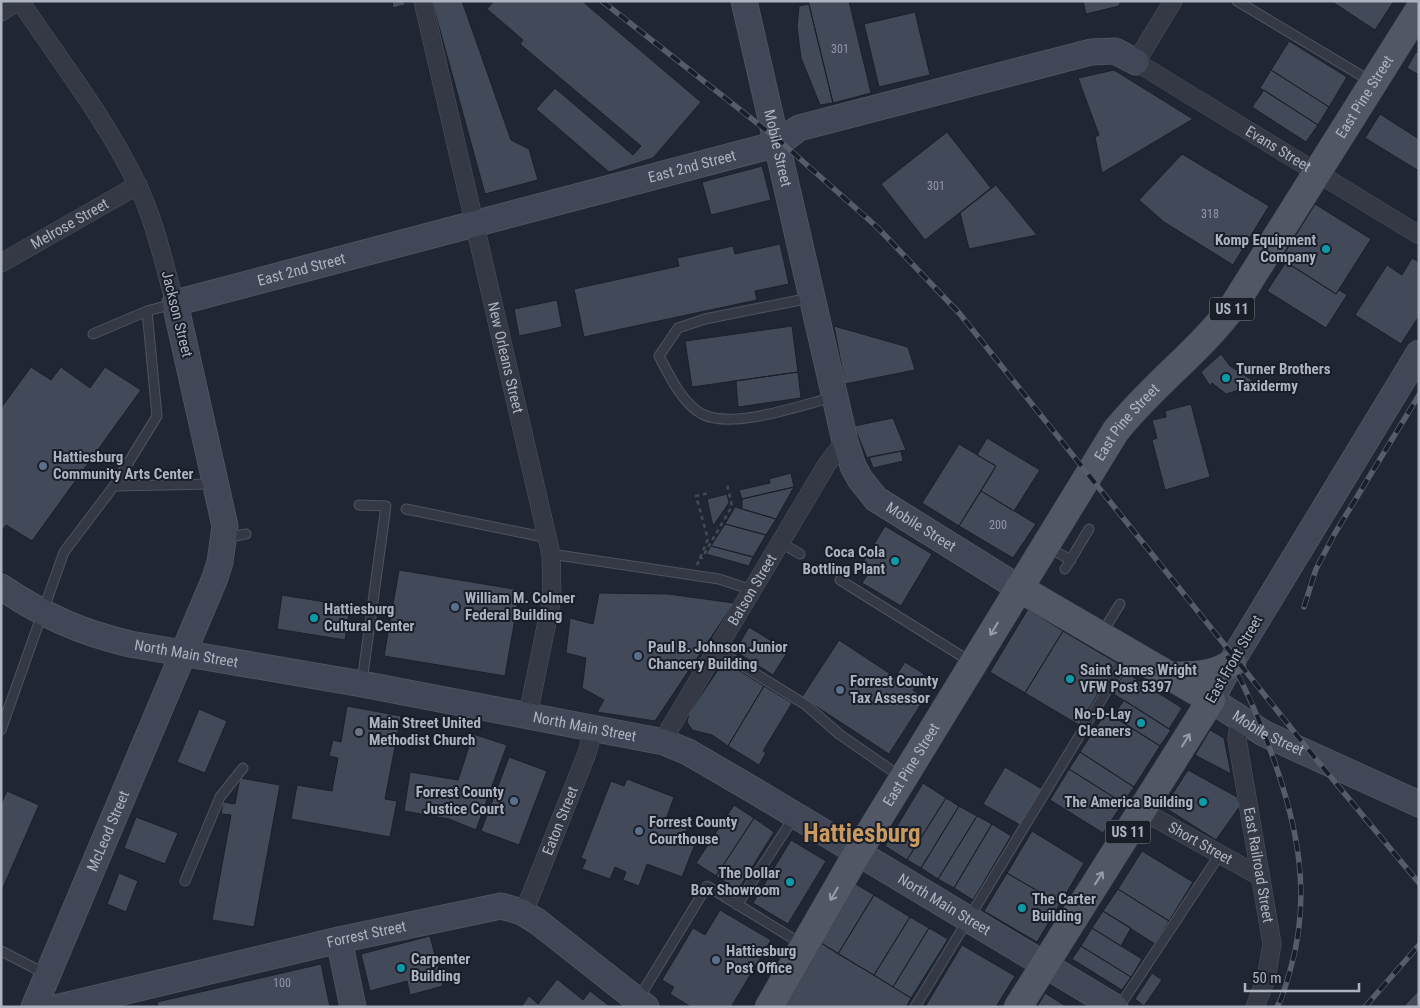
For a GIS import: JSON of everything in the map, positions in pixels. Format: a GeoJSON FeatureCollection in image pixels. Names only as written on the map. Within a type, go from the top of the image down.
{"type":"FeatureCollection","features":[{"type":"Feature","properties":{"kind":"main road","name":"East Pine Street"},"geometry":{"type":"LineString","coordinates":[[858,852],[1092,467],[1128,416],[1174,368],[1211,334],[1234,305],[1315,173],[1419,10]]}},
{"type":"Feature","properties":{"kind":"main road","name":"Mobile Street"},"geometry":{"type":"LineString","coordinates":[[1019,588],[1211,700]]}},
{"type":"Feature","properties":{"kind":"main road"},"geometry":{"type":"LineString","coordinates":[[1169,676],[1216,672],[1232,663]]}},
{"type":"Feature","properties":{"kind":"main road","name":"East Front Street"},"geometry":{"type":"LineString","coordinates":[[1045,964],[1211,700]]}},
{"type":"Feature","properties":{"kind":"main road","name":"US 11"},"geometry":{"type":"LineString","coordinates":[[769,1007],[858,852]]}},
{"type":"Feature","properties":{"kind":"main road","name":"US 11"},"geometry":{"type":"LineString","coordinates":[[1018,1007],[1045,964]]}},
{"type":"Feature","properties":{"kind":"street"},"geometry":{"type":"LineString","coordinates":[[1,12],[19,1]]}},
{"type":"Feature","properties":{"kind":"street","name":"Jackson Street"},"geometry":{"type":"LineString","coordinates":[[19,1],[110,134],[138,185],[175,303],[225,526],[235,536],[215,578],[183,655]]}},
{"type":"Feature","properties":{"kind":"street","name":"New Orleans Street"},"geometry":{"type":"LineString","coordinates":[[423,1],[549,546],[552,597],[528,715]]}},
{"type":"Feature","properties":{"kind":"street","name":"Mobile Street"},"geometry":{"type":"LineString","coordinates":[[744,1],[845,441],[853,466],[860,479],[882,507],[1019,588]]}},
{"type":"Feature","properties":{"kind":"street"},"geometry":{"type":"LineString","coordinates":[[1136,62],[1173,1]]}},
{"type":"Feature","properties":{"kind":"street","name":"East 2nd Street"},"geometry":{"type":"LineString","coordinates":[[175,303],[777,144],[799,128],[1091,52],[1116,51],[1136,62]]}},
{"type":"Feature","properties":{"kind":"street","name":"Evans Street"},"geometry":{"type":"LineString","coordinates":[[1136,62],[1419,235]]}},
{"type":"Feature","properties":{"kind":"street","name":"Melrose Street"},"geometry":{"type":"LineString","coordinates":[[1,263],[138,185]]}},
{"type":"Feature","properties":{"kind":"street","name":"East Front Street"},"geometry":{"type":"LineString","coordinates":[[1211,700],[1419,353]]}},
{"type":"Feature","properties":{"kind":"street","name":"Batson Street"},"geometry":{"type":"LineString","coordinates":[[664,742],[827,464],[845,441]]}},
{"type":"Feature","properties":{"kind":"street","name":"North Main Street"},"geometry":{"type":"LineString","coordinates":[[1,587],[43,614],[82,631],[105,638],[183,655],[362,684],[664,742],[688,752],[969,918],[1115,1007]]}},
{"type":"Feature","properties":{"kind":"street","name":"McLeod Street"},"geometry":{"type":"LineString","coordinates":[[34,1007],[46,974],[183,655]]}},
{"type":"Feature","properties":{"kind":"street","name":"Mobile Street"},"geometry":{"type":"LineString","coordinates":[[1211,700],[1240,719],[1289,746],[1419,804]]}},
{"type":"Feature","properties":{"kind":"street","name":"East Railroad Street"},"geometry":{"type":"LineString","coordinates":[[1240,719],[1238,738],[1272,951],[1264,989],[1254,1007]]}},
{"type":"Feature","properties":{"kind":"street","name":"Eaton Street"},"geometry":{"type":"LineString","coordinates":[[522,912],[530,897],[583,762],[594,728]]}},
{"type":"Feature","properties":{"kind":"street","name":"Short Street"},"geometry":{"type":"LineString","coordinates":[[1141,810],[1259,876]]}},
{"type":"Feature","properties":{"kind":"street","name":"Forrest Street"},"geometry":{"type":"LineString","coordinates":[[60,1007],[339,940],[501,906],[522,912],[642,1004]]}},
{"type":"Feature","properties":{"kind":"street"},"geometry":{"type":"LineString","coordinates":[[339,940],[353,1007]]}},
{"type":"Feature","properties":{"kind":"lane"},"geometry":{"type":"LineString","coordinates":[[1237,1],[1374,83]]}},
{"type":"Feature","properties":{"kind":"lane"},"geometry":{"type":"LineString","coordinates":[[812,297],[705,320],[678,328],[659,356],[678,391],[702,414],[722,420],[747,418],[835,397]]}},
{"type":"Feature","properties":{"kind":"lane"},"geometry":{"type":"LineString","coordinates":[[93,334],[147,311],[175,303]]}},
{"type":"Feature","properties":{"kind":"lane"},"geometry":{"type":"LineString","coordinates":[[1,730],[64,552],[114,486],[158,416],[147,311]]}},
{"type":"Feature","properties":{"kind":"lane"},"geometry":{"type":"LineString","coordinates":[[114,486],[216,484]]}},
{"type":"Feature","properties":{"kind":"lane"},"geometry":{"type":"LineString","coordinates":[[359,505],[386,506],[362,684]]}},
{"type":"Feature","properties":{"kind":"lane"},"geometry":{"type":"LineString","coordinates":[[406,509],[549,546],[719,579],[752,590]]}},
{"type":"Feature","properties":{"kind":"lane"},"geometry":{"type":"LineString","coordinates":[[1065,569],[1089,529]]}},
{"type":"Feature","properties":{"kind":"lane"},"geometry":{"type":"LineString","coordinates":[[781,543],[800,554]]}},
{"type":"Feature","properties":{"kind":"lane"},"geometry":{"type":"LineString","coordinates":[[1045,545],[1071,560]]}},
{"type":"Feature","properties":{"kind":"lane"},"geometry":{"type":"LineString","coordinates":[[840,580],[973,663]]}},
{"type":"Feature","properties":{"kind":"lane"},"geometry":{"type":"LineString","coordinates":[[1101,636],[1120,604]]}},
{"type":"Feature","properties":{"kind":"lane"},"geometry":{"type":"LineString","coordinates":[[717,650],[806,705],[851,743],[903,778]]}},
{"type":"Feature","properties":{"kind":"lane"},"geometry":{"type":"LineString","coordinates":[[915,1007],[1130,653]]}},
{"type":"Feature","properties":{"kind":"lane"},"geometry":{"type":"LineString","coordinates":[[185,881],[220,797],[243,768]]}},
{"type":"Feature","properties":{"kind":"lane"},"geometry":{"type":"LineString","coordinates":[[737,905],[795,815]]}},
{"type":"Feature","properties":{"kind":"lane"},"geometry":{"type":"LineString","coordinates":[[1119,1007],[1220,854]]}},
{"type":"Feature","properties":{"kind":"lane"},"geometry":{"type":"LineString","coordinates":[[642,1004],[707,886],[804,945]]}},
{"type":"Feature","properties":{"kind":"lane"},"geometry":{"type":"LineString","coordinates":[[1,951],[46,974]]}},
{"type":"Feature","properties":{"kind":"path"},"geometry":{"type":"LineString","coordinates":[[699,557],[702,558],[732,506],[727,484]]}},
{"type":"Feature","properties":{"kind":"path"},"geometry":{"type":"LineString","coordinates":[[696,575],[699,557],[708,539],[696,496],[709,493],[709,491]]}},
{"type":"Feature","properties":{"kind":"building"},"geometry":{"type":"Polygon","coordinates":[[[392,1],[404,1],[405,5],[393,8],[392,1]]]}},
{"type":"Feature","properties":{"kind":"building"},"geometry":{"type":"Polygon","coordinates":[[[432,1],[462,1],[511,140],[529,149],[538,180],[485,194],[432,1]]]}},
{"type":"Feature","properties":{"kind":"building"},"geometry":{"type":"Polygon","coordinates":[[[494,1],[582,1],[701,102],[653,158],[609,172],[536,109],[555,88],[633,155],[641,146],[520,44],[523,40],[487,9],[494,1]]]}},
{"type":"Feature","properties":{"kind":"building"},"geometry":{"type":"Polygon","coordinates":[[[808,1],[849,1],[871,93],[833,103],[808,1]]]}},
{"type":"Feature","properties":{"kind":"building"},"geometry":{"type":"Polygon","coordinates":[[[1083,1],[1121,1],[1119,6],[1086,14],[1083,1]]]}},
{"type":"Feature","properties":{"kind":"building"},"geometry":{"type":"Polygon","coordinates":[[[1331,1],[1394,1],[1375,30],[1331,1]]]}},
{"type":"Feature","properties":{"kind":"building"},"geometry":{"type":"Polygon","coordinates":[[[809,4],[833,103],[820,105],[801,58],[797,27],[799,6],[809,4]]]}},
{"type":"Feature","properties":{"kind":"building"},"geometry":{"type":"Polygon","coordinates":[[[915,12],[930,75],[879,87],[864,24],[915,12]]]}},
{"type":"Feature","properties":{"kind":"building"},"geometry":{"type":"Polygon","coordinates":[[[1289,41],[1347,77],[1329,107],[1271,70],[1289,41]]]}},
{"type":"Feature","properties":{"kind":"building"},"geometry":{"type":"Polygon","coordinates":[[[1416,52],[1419,53],[1419,75],[1407,68],[1416,52]]]}},
{"type":"Feature","properties":{"kind":"building"},"geometry":{"type":"Polygon","coordinates":[[[1114,70],[1193,119],[1102,173],[1095,137],[1099,135],[1078,78],[1114,70]]]}},
{"type":"Feature","properties":{"kind":"building"},"geometry":{"type":"Polygon","coordinates":[[[1271,70],[1329,107],[1318,125],[1260,88],[1271,70]]]}},
{"type":"Feature","properties":{"kind":"building"},"geometry":{"type":"Polygon","coordinates":[[[1264,90],[1318,125],[1306,142],[1252,107],[1264,90]]]}},
{"type":"Feature","properties":{"kind":"building"},"geometry":{"type":"Polygon","coordinates":[[[1380,114],[1419,139],[1419,171],[1365,138],[1380,114]]]}},
{"type":"Feature","properties":{"kind":"building"},"geometry":{"type":"Polygon","coordinates":[[[947,132],[991,188],[925,240],[881,184],[947,132]]]}},
{"type":"Feature","properties":{"kind":"building"},"geometry":{"type":"Polygon","coordinates":[[[1182,154],[1269,206],[1233,265],[1164,222],[1139,200],[1182,154]]]}},
{"type":"Feature","properties":{"kind":"building"},"geometry":{"type":"Polygon","coordinates":[[[762,166],[771,200],[711,215],[702,182],[762,166]]]}},
{"type":"Feature","properties":{"kind":"building"},"geometry":{"type":"Polygon","coordinates":[[[996,185],[1037,235],[969,249],[960,213],[996,185]]]}},
{"type":"Feature","properties":{"kind":"building","name":"Komp Equipment Company"},"geometry":{"type":"Polygon","coordinates":[[[1315,204],[1371,239],[1336,294],[1281,259],[1315,204]]]}},
{"type":"Feature","properties":{"kind":"building"},"geometry":{"type":"Polygon","coordinates":[[[780,244],[789,284],[755,291],[757,300],[584,337],[574,289],[679,266],[677,258],[733,246],[735,254],[780,244]]]}},
{"type":"Feature","properties":{"kind":"building"},"geometry":{"type":"Polygon","coordinates":[[[1412,258],[1419,262],[1419,316],[1401,344],[1355,315],[1387,265],[1402,275],[1412,258]]]}},
{"type":"Feature","properties":{"kind":"building"},"geometry":{"type":"Polygon","coordinates":[[[1286,262],[1336,294],[1339,290],[1347,295],[1326,328],[1267,291],[1286,262]]]}},
{"type":"Feature","properties":{"kind":"building"},"geometry":{"type":"Polygon","coordinates":[[[557,300],[562,327],[519,336],[514,309],[557,300]]]}},
{"type":"Feature","properties":{"kind":"building"},"geometry":{"type":"Polygon","coordinates":[[[792,326],[798,372],[692,387],[685,341],[792,326]]]}},
{"type":"Feature","properties":{"kind":"building"},"geometry":{"type":"Polygon","coordinates":[[[834,326],[908,347],[915,370],[845,384],[834,326]]]}},
{"type":"Feature","properties":{"kind":"building","name":"Turner Brothers Taxidermy"},"geometry":{"type":"Polygon","coordinates":[[[1221,354],[1230,366],[1258,384],[1226,394],[1212,383],[1210,386],[1201,372],[1221,354]]]}},
{"type":"Feature","properties":{"kind":"building","name":"Hattiesburg Community Arts Center"},"geometry":{"type":"Polygon","coordinates":[[[31,367],[51,380],[61,367],[90,388],[105,367],[141,390],[32,541],[6,525],[1,532],[1,408],[31,367]]]}},
{"type":"Feature","properties":{"kind":"building"},"geometry":{"type":"Polygon","coordinates":[[[798,372],[801,398],[738,407],[736,381],[798,372]]]}},
{"type":"Feature","properties":{"kind":"building"},"geometry":{"type":"Polygon","coordinates":[[[1191,404],[1210,477],[1165,490],[1152,440],[1157,438],[1152,420],[1166,417],[1165,411],[1191,404]]]}},
{"type":"Feature","properties":{"kind":"building"},"geometry":{"type":"Polygon","coordinates":[[[893,418],[906,450],[867,458],[854,426],[893,418]]]}},
{"type":"Feature","properties":{"kind":"building"},"geometry":{"type":"Polygon","coordinates":[[[987,438],[1040,470],[1014,511],[981,491],[996,466],[977,455],[987,438]]]}},
{"type":"Feature","properties":{"kind":"building"},"geometry":{"type":"Polygon","coordinates":[[[959,444],[996,466],[959,526],[922,503],[959,444]]]}},
{"type":"Feature","properties":{"kind":"building"},"geometry":{"type":"Polygon","coordinates":[[[901,451],[903,461],[873,468],[869,457],[901,451]]]}},
{"type":"Feature","properties":{"kind":"building"},"geometry":{"type":"Polygon","coordinates":[[[791,473],[794,487],[742,499],[739,490],[770,483],[769,479],[791,473]]]}},
{"type":"Feature","properties":{"kind":"building"},"geometry":{"type":"Polygon","coordinates":[[[794,487],[776,519],[742,509],[742,499],[794,487]]]}},
{"type":"Feature","properties":{"kind":"building"},"geometry":{"type":"Polygon","coordinates":[[[981,491],[1036,524],[1013,558],[959,526],[981,491]]]}},
{"type":"Feature","properties":{"kind":"building"},"geometry":{"type":"Polygon","coordinates":[[[727,494],[729,503],[713,526],[707,499],[727,494]]]}},
{"type":"Feature","properties":{"kind":"building"},"geometry":{"type":"Polygon","coordinates":[[[735,507],[776,519],[766,535],[725,524],[735,507]]]}},
{"type":"Feature","properties":{"kind":"building"},"geometry":{"type":"Polygon","coordinates":[[[725,524],[766,535],[753,557],[711,546],[725,524]]]}},
{"type":"Feature","properties":{"kind":"building","name":"Coca Cola Bottling Plant"},"geometry":{"type":"Polygon","coordinates":[[[885,526],[932,554],[901,606],[862,583],[868,574],[859,569],[885,526]]]}},
{"type":"Feature","properties":{"kind":"building"},"geometry":{"type":"Polygon","coordinates":[[[711,546],[753,557],[749,566],[706,554],[711,546]]]}},
{"type":"Feature","properties":{"kind":"building","name":"William M. Colmer Federal Building"},"geometry":{"type":"Polygon","coordinates":[[[399,570],[520,590],[505,676],[384,656],[399,570]]]}},
{"type":"Feature","properties":{"kind":"building","name":"Paul B. Johnson Junior Chancery Building"},"geometry":{"type":"Polygon","coordinates":[[[599,593],[668,594],[734,603],[655,721],[597,712],[604,700],[582,688],[586,658],[566,653],[570,618],[593,624],[599,593]]]}},
{"type":"Feature","properties":{"kind":"building","name":"Hattiesburg Cultural Center"},"geometry":{"type":"Polygon","coordinates":[[[282,595],[350,606],[345,640],[277,629],[282,595]]]}},
{"type":"Feature","properties":{"kind":"building"},"geometry":{"type":"Polygon","coordinates":[[[1028,609],[1063,631],[1025,693],[990,672],[1028,609]]]}},
{"type":"Feature","properties":{"kind":"building"},"geometry":{"type":"Polygon","coordinates":[[[749,627],[788,651],[773,675],[735,651],[749,627]]]}},
{"type":"Feature","properties":{"kind":"building","name":"Saint James Wright VFW Post 5397"},"geometry":{"type":"Polygon","coordinates":[[[1063,631],[1117,663],[1079,725],[1025,693],[1063,631]]]}},
{"type":"Feature","properties":{"kind":"building"},"geometry":{"type":"Polygon","coordinates":[[[839,640],[895,677],[905,662],[924,674],[913,690],[925,698],[889,754],[802,697],[839,640]]]}},
{"type":"Feature","properties":{"kind":"building"},"geometry":{"type":"Polygon","coordinates":[[[724,661],[764,686],[728,746],[712,735],[692,730],[687,722],[689,713],[724,661]]]}},
{"type":"Feature","properties":{"kind":"building"},"geometry":{"type":"Polygon","coordinates":[[[1125,672],[1182,708],[1169,729],[1112,693],[1125,672]]]}},
{"type":"Feature","properties":{"kind":"building"},"geometry":{"type":"Polygon","coordinates":[[[764,686],[792,703],[763,751],[766,753],[759,765],[728,746],[764,686]]]}},
{"type":"Feature","properties":{"kind":"building","name":"No-D-Lay Cleaners"},"geometry":{"type":"Polygon","coordinates":[[[1124,700],[1171,730],[1160,746],[1113,716],[1124,700]]]}},
{"type":"Feature","properties":{"kind":"building"},"geometry":{"type":"Polygon","coordinates":[[[347,706],[401,716],[385,799],[397,801],[390,837],[291,819],[297,785],[332,791],[338,758],[329,756],[333,740],[341,742],[347,706]]]}},
{"type":"Feature","properties":{"kind":"building"},"geometry":{"type":"Polygon","coordinates":[[[199,709],[227,721],[205,773],[177,762],[199,709]]]}},
{"type":"Feature","properties":{"kind":"building"},"geometry":{"type":"Polygon","coordinates":[[[1106,712],[1160,746],[1134,787],[1080,752],[1106,712]]]}},
{"type":"Feature","properties":{"kind":"building"},"geometry":{"type":"Polygon","coordinates":[[[1210,730],[1224,738],[1231,774],[1195,755],[1210,730]]]}},
{"type":"Feature","properties":{"kind":"building"},"geometry":{"type":"Polygon","coordinates":[[[473,734],[507,745],[476,830],[449,819],[404,811],[410,772],[458,780],[473,734]]]}},
{"type":"Feature","properties":{"kind":"building"},"geometry":{"type":"Polygon","coordinates":[[[1080,752],[1134,787],[1123,803],[1069,769],[1080,752]]]}},
{"type":"Feature","properties":{"kind":"building","name":"Forrest County Justice Court"},"geometry":{"type":"Polygon","coordinates":[[[509,757],[547,771],[519,845],[481,831],[509,757]]]}},
{"type":"Feature","properties":{"kind":"building"},"geometry":{"type":"Polygon","coordinates":[[[1005,767],[1042,789],[1020,825],[983,804],[1005,767]]]}},
{"type":"Feature","properties":{"kind":"building"},"geometry":{"type":"Polygon","coordinates":[[[1069,769],[1123,803],[1103,833],[1050,800],[1069,769]]]}},
{"type":"Feature","properties":{"kind":"building","name":"The America Building"},"geometry":{"type":"Polygon","coordinates":[[[1188,770],[1237,797],[1240,806],[1216,840],[1164,807],[1188,770]]]}},
{"type":"Feature","properties":{"kind":"building"},"geometry":{"type":"Polygon","coordinates":[[[240,778],[280,785],[254,927],[212,920],[231,815],[221,814],[223,802],[235,804],[240,778]]]}},
{"type":"Feature","properties":{"kind":"building","name":"Forrest County Courthouse"},"geometry":{"type":"Polygon","coordinates":[[[627,779],[674,797],[664,825],[674,829],[679,817],[690,821],[685,834],[697,839],[682,877],[647,864],[639,886],[623,880],[626,872],[615,867],[610,879],[582,869],[586,860],[581,858],[611,781],[624,786],[627,779]]]}},
{"type":"Feature","properties":{"kind":"building"},"geometry":{"type":"Polygon","coordinates":[[[923,783],[946,798],[907,860],[885,846],[923,783]]]}},
{"type":"Feature","properties":{"kind":"building"},"geometry":{"type":"Polygon","coordinates":[[[7,791],[39,805],[1,892],[1,804],[7,791]]]}},
{"type":"Feature","properties":{"kind":"building"},"geometry":{"type":"Polygon","coordinates":[[[946,798],[959,806],[921,868],[907,860],[946,798]]]}},
{"type":"Feature","properties":{"kind":"building"},"geometry":{"type":"Polygon","coordinates":[[[734,805],[754,818],[716,876],[696,863],[734,805]]]}},
{"type":"Feature","properties":{"kind":"building"},"geometry":{"type":"Polygon","coordinates":[[[959,806],[977,816],[938,879],[921,868],[959,806]]]}},
{"type":"Feature","properties":{"kind":"building"},"geometry":{"type":"Polygon","coordinates":[[[977,816],[992,824],[954,888],[938,879],[977,816]]]}},
{"type":"Feature","properties":{"kind":"building"},"geometry":{"type":"Polygon","coordinates":[[[136,817],[178,833],[165,864],[124,848],[136,817]]]}},
{"type":"Feature","properties":{"kind":"building"},"geometry":{"type":"Polygon","coordinates":[[[754,818],[774,832],[738,890],[716,876],[754,818]]]}},
{"type":"Feature","properties":{"kind":"building"},"geometry":{"type":"Polygon","coordinates":[[[992,824],[1011,836],[973,900],[954,888],[992,824]]]}},
{"type":"Feature","properties":{"kind":"building"},"geometry":{"type":"Polygon","coordinates":[[[1032,831],[1084,863],[1060,904],[1007,873],[1032,831]]]}},
{"type":"Feature","properties":{"kind":"building","name":"The Dollar Box Showroom"},"geometry":{"type":"Polygon","coordinates":[[[791,840],[826,861],[788,924],[753,903],[791,840]]]}},
{"type":"Feature","properties":{"kind":"building"},"geometry":{"type":"Polygon","coordinates":[[[1142,851],[1193,882],[1169,921],[1118,889],[1142,851]]]}},
{"type":"Feature","properties":{"kind":"building"},"geometry":{"type":"Polygon","coordinates":[[[119,873],[138,881],[126,912],[107,904],[119,873]]]}},
{"type":"Feature","properties":{"kind":"building","name":"The Carter Building"},"geometry":{"type":"Polygon","coordinates":[[[1007,873],[1060,904],[1037,942],[984,911],[1007,873]]]}},
{"type":"Feature","properties":{"kind":"building"},"geometry":{"type":"Polygon","coordinates":[[[854,883],[874,895],[838,954],[818,941],[854,883]]]}},
{"type":"Feature","properties":{"kind":"building"},"geometry":{"type":"Polygon","coordinates":[[[1118,889],[1169,921],[1155,944],[1103,911],[1118,889]]]}},
{"type":"Feature","properties":{"kind":"building"},"geometry":{"type":"Polygon","coordinates":[[[874,895],[910,917],[874,975],[838,954],[874,895]]]}},
{"type":"Feature","properties":{"kind":"building","name":"Hattiesburg Post Office"},"geometry":{"type":"Polygon","coordinates":[[[720,910],[771,940],[731,1007],[691,1007],[670,994],[674,987],[662,980],[693,928],[705,935],[720,910]]]}},
{"type":"Feature","properties":{"kind":"building"},"geometry":{"type":"Polygon","coordinates":[[[1103,911],[1131,928],[1121,946],[1092,928],[1103,911]]]}},
{"type":"Feature","properties":{"kind":"building"},"geometry":{"type":"Polygon","coordinates":[[[910,917],[929,928],[893,987],[874,975],[910,917]]]}},
{"type":"Feature","properties":{"kind":"building"},"geometry":{"type":"Polygon","coordinates":[[[929,928],[948,939],[911,998],[893,987],[929,928]]]}},
{"type":"Feature","properties":{"kind":"building"},"geometry":{"type":"Polygon","coordinates":[[[1092,928],[1142,959],[1131,977],[1081,946],[1092,928]]]}},
{"type":"Feature","properties":{"kind":"building","name":"Carpenter Building"},"geometry":{"type":"Polygon","coordinates":[[[430,936],[443,986],[410,995],[407,981],[370,991],[361,954],[430,936]]]}},
{"type":"Feature","properties":{"kind":"building"},"geometry":{"type":"Polygon","coordinates":[[[818,941],[911,998],[906,1007],[778,1007],[818,941]]]}},
{"type":"Feature","properties":{"kind":"building"},"geometry":{"type":"Polygon","coordinates":[[[962,945],[1015,976],[996,1007],[925,1007],[962,945]]]}},
{"type":"Feature","properties":{"kind":"building"},"geometry":{"type":"Polygon","coordinates":[[[1081,946],[1131,977],[1122,990],[1072,959],[1081,946]]]}},
{"type":"Feature","properties":{"kind":"building"},"geometry":{"type":"Polygon","coordinates":[[[321,964],[330,1007],[158,1007],[157,1002],[321,964]]]}},
{"type":"Feature","properties":{"kind":"building"},"geometry":{"type":"Polygon","coordinates":[[[1152,973],[1162,980],[1144,1006],[1135,999],[1152,973]]]}},
{"type":"Feature","properties":{"kind":"building"},"geometry":{"type":"Polygon","coordinates":[[[557,979],[583,1000],[590,991],[611,1007],[521,1007],[529,996],[538,1004],[557,979]]]}},
{"type":"Feature","properties":{"kind":"building"},"geometry":{"type":"Polygon","coordinates":[[[1419,990],[1419,1007],[1403,1007],[1419,990]]]}},
{"type":"Feature","properties":{"kind":"building"},"geometry":{"type":"Polygon","coordinates":[[[1045,993],[1067,1007],[1037,1007],[1045,993]]]}},
{"type":"Feature","properties":{"kind":"railway"},"geometry":{"type":"LineString","coordinates":[[602,1],[781,142],[877,227],[960,314],[1315,758],[1419,883]]}},
{"type":"Feature","properties":{"kind":"railway"},"geometry":{"type":"LineString","coordinates":[[1304,607],[1316,569],[1335,533],[1419,395]]}},
{"type":"Feature","properties":{"kind":"railway"},"geometry":{"type":"LineString","coordinates":[[1227,656],[1252,703],[1271,752],[1288,805],[1299,858],[1301,885],[1297,939],[1287,983],[1277,1007]]}},
{"type":"Feature","properties":{"kind":"railway"},"geometry":{"type":"LineString","coordinates":[[1365,1007],[1419,945]]}},
{"type":"Feature","properties":{"kind":"place","name":"Komp Equipment Company"},"geometry":{"type":"Point","coordinates":[1326,249]}},
{"type":"Feature","properties":{"kind":"place","name":"Turner Brothers Taxidermy"},"geometry":{"type":"Point","coordinates":[1226,378]}},
{"type":"Feature","properties":{"kind":"place","name":"Hattiesburg Community Arts Center"},"geometry":{"type":"Point","coordinates":[43,466]}},
{"type":"Feature","properties":{"kind":"place","name":"Coca Cola Bottling Plant"},"geometry":{"type":"Point","coordinates":[895,561]}},
{"type":"Feature","properties":{"kind":"place","name":"William M. Colmer Federal Building"},"geometry":{"type":"Point","coordinates":[455,607]}},
{"type":"Feature","properties":{"kind":"place","name":"Hattiesburg Cultural Center"},"geometry":{"type":"Point","coordinates":[314,618]}},
{"type":"Feature","properties":{"kind":"place","name":"Paul B. Johnson Junior Chancery Building"},"geometry":{"type":"Point","coordinates":[638,656]}},
{"type":"Feature","properties":{"kind":"place","name":"Saint James Wright VFW Post 5397"},"geometry":{"type":"Point","coordinates":[1070,679]}},
{"type":"Feature","properties":{"kind":"place","name":"Forrest County Tax Assessor"},"geometry":{"type":"Point","coordinates":[840,690]}},
{"type":"Feature","properties":{"kind":"place","name":"No-D-Lay Cleaners"},"geometry":{"type":"Point","coordinates":[1141,723]}},
{"type":"Feature","properties":{"kind":"place","name":"Main Street United Methodist Church"},"geometry":{"type":"Point","coordinates":[359,732]}},
{"type":"Feature","properties":{"kind":"place","name":"Forrest County Justice Court"},"geometry":{"type":"Point","coordinates":[514,801]}},
{"type":"Feature","properties":{"kind":"place","name":"The America Building"},"geometry":{"type":"Point","coordinates":[1203,802]}},
{"type":"Feature","properties":{"kind":"place","name":"Forrest County Courthouse"},"geometry":{"type":"Point","coordinates":[639,831]}},
{"type":"Feature","properties":{"kind":"place","name":"The Dollar Box Showroom"},"geometry":{"type":"Point","coordinates":[790,882]}},
{"type":"Feature","properties":{"kind":"place","name":"The Carter Building"},"geometry":{"type":"Point","coordinates":[1022,908]}},
{"type":"Feature","properties":{"kind":"place","name":"Hattiesburg Post Office"},"geometry":{"type":"Point","coordinates":[716,960]}},
{"type":"Feature","properties":{"kind":"place","name":"Carpenter Building"},"geometry":{"type":"Point","coordinates":[401,968]}},
{"type":"Feature","properties":{"kind":"district","name":"Hattiesburg"},"geometry":{"type":"Point","coordinates":[862,833]}}]}
